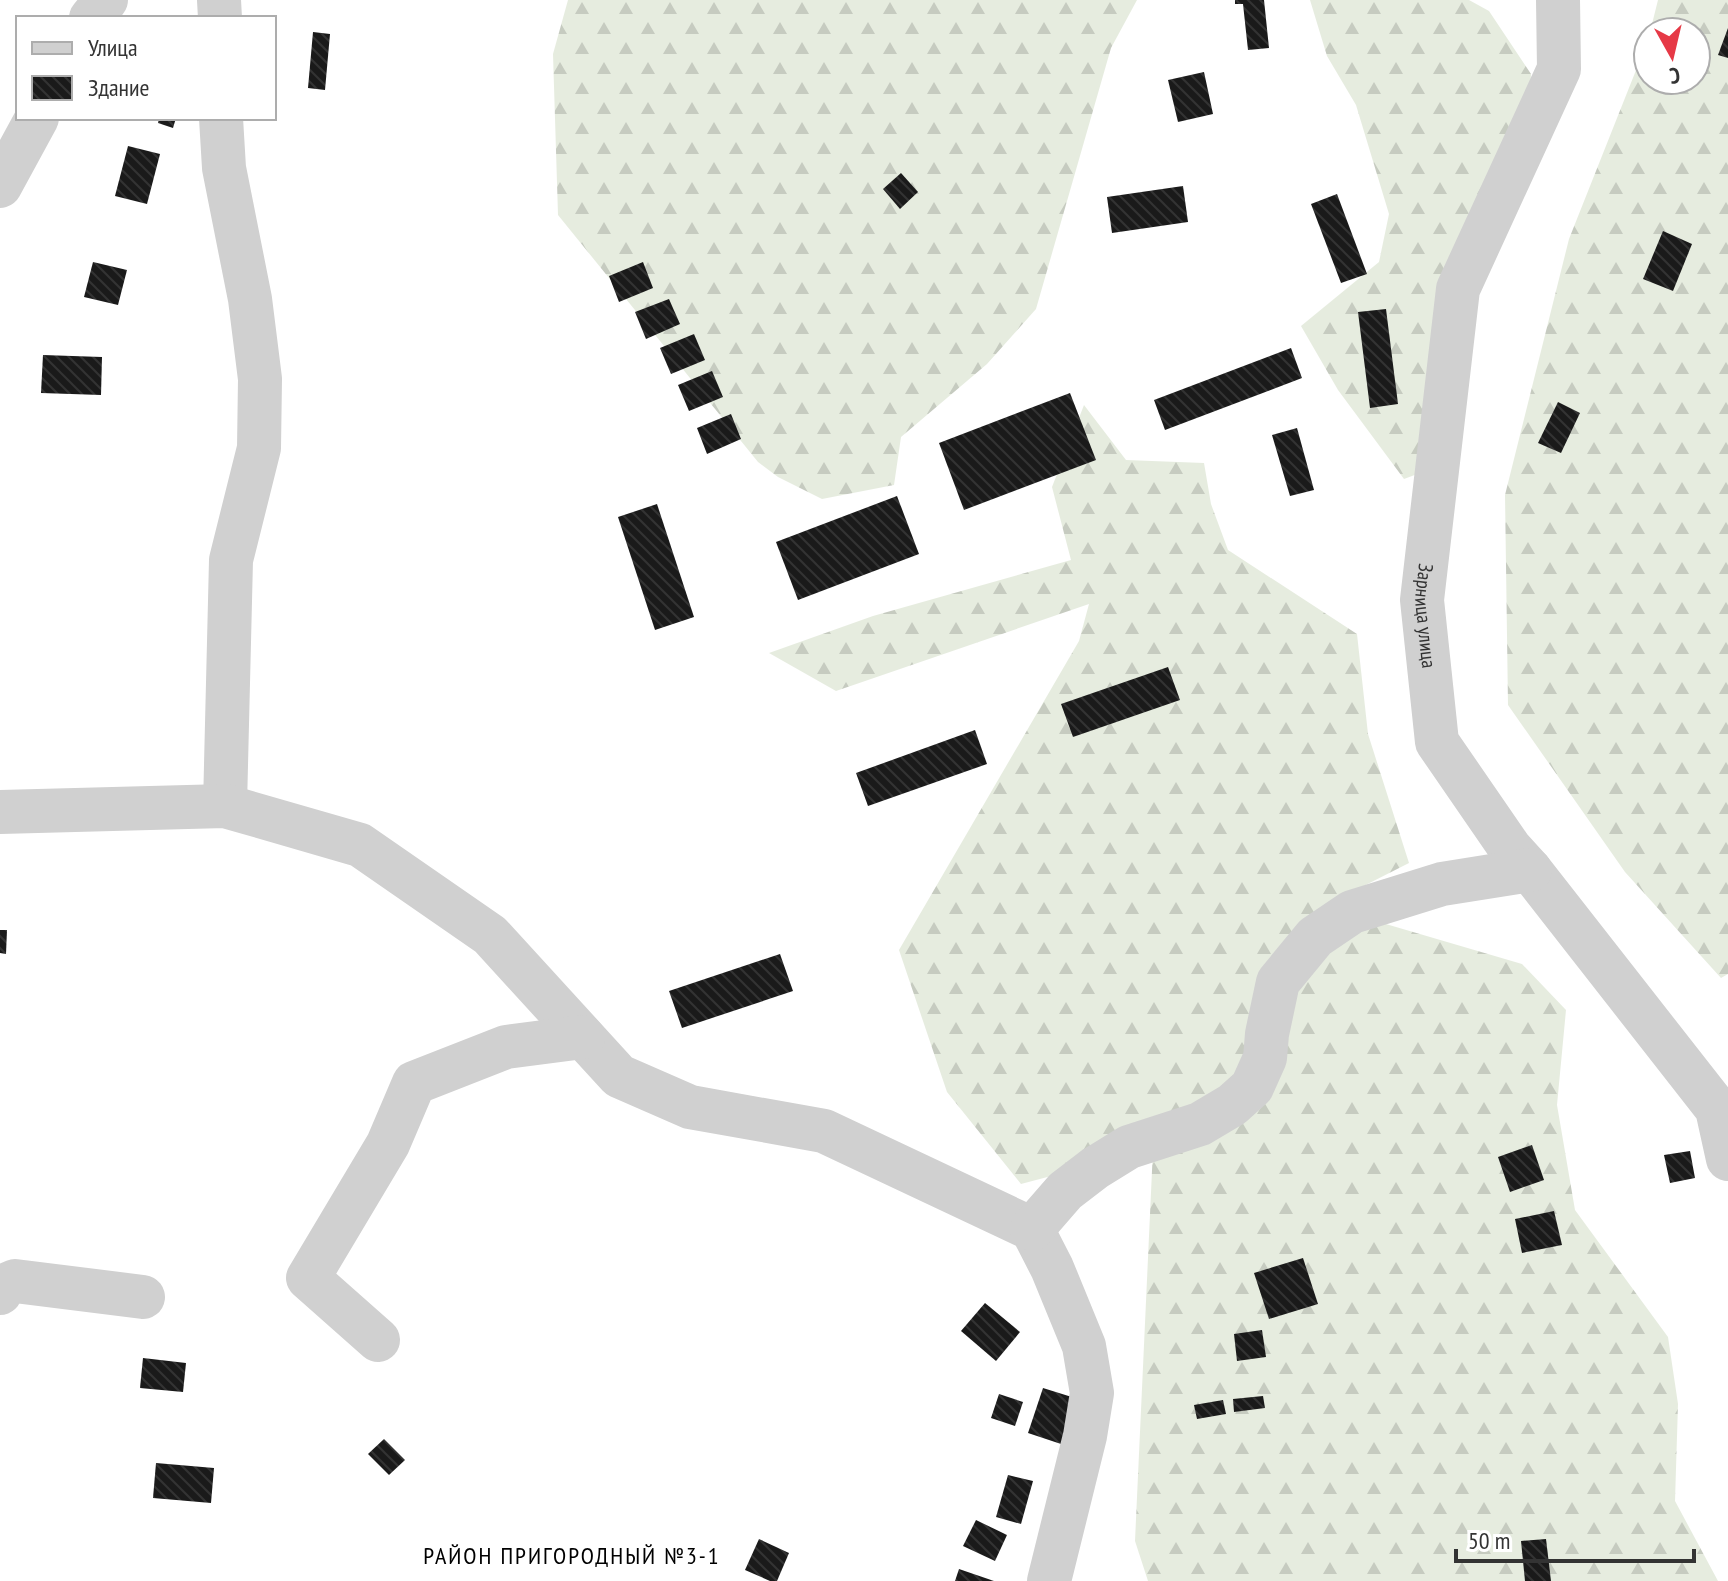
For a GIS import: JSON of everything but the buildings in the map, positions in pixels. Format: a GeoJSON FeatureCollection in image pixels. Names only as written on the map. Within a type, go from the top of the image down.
{"type":"FeatureCollection","features":[{"type":"Feature","properties":{"kind":"street"},"geometry":{"type":"LineString","coordinates":[[93,16],[106,0]]}},
{"type":"Feature","properties":{"kind":"street","name":"Зарница улица"},"geometry":{"type":"LineString","coordinates":[[1558,0],[1559,69],[1458,289],[1422,600],[1437,742],[1510,848],[1717,1109],[1728,1159]]}},
{"type":"Feature","properties":{"kind":"street"},"geometry":{"type":"LineString","coordinates":[[0,186],[36,120]]}},
{"type":"Feature","properties":{"kind":"street"},"geometry":{"type":"LineString","coordinates":[[221,120],[224,168],[250,299],[260,379],[259,448],[231,560],[225,806]]}},
{"type":"Feature","properties":{"kind":"street"},"geometry":{"type":"LineString","coordinates":[[0,812],[225,806],[360,845],[490,935],[619,1076],[690,1107],[824,1131],[1032,1229],[1052,1268],[1084,1346],[1092,1393],[1085,1436],[1049,1581]]}},
{"type":"Feature","properties":{"kind":"street"},"geometry":{"type":"LineString","coordinates":[[1032,1229],[1065,1191],[1095,1168],[1129,1147],[1200,1124],[1232,1105],[1252,1087],[1265,1058],[1278,982],[1315,937],[1352,912],[1367,907],[1442,884],[1530,870]]}},
{"type":"Feature","properties":{"kind":"street"},"geometry":{"type":"LineString","coordinates":[[378,1340],[308,1278],[388,1144],[414,1083],[506,1047],[583,1037]]}},
{"type":"Feature","properties":{"kind":"street"},"geometry":{"type":"LineString","coordinates":[[0,1293],[3,1286],[15,1281],[143,1297]]}},
{"type":"Feature","properties":{"kind":"green space"},"geometry":{"type":"Polygon","coordinates":[[[568,0],[1137,0],[1111,48],[1036,309],[987,364],[901,437],[894,485],[822,499],[778,477],[758,462],[558,215],[553,54],[568,0]]]}},
{"type":"Feature","properties":{"kind":"green space"},"geometry":{"type":"Polygon","coordinates":[[[1310,0],[1469,0],[1489,11],[1531,74],[1527,153],[1420,473],[1404,479],[1338,390],[1301,326],[1379,262],[1389,214],[1356,105],[1327,56],[1310,0]]]}},
{"type":"Feature","properties":{"kind":"green space"},"geometry":{"type":"Polygon","coordinates":[[[1658,0],[1728,0],[1728,974],[1721,978],[1625,872],[1508,705],[1505,495],[1569,239],[1632,80],[1632,96],[1712,96],[1712,16],[1654,16],[1658,0]]]}},
{"type":"Feature","properties":{"kind":"green space"},"geometry":{"type":"Polygon","coordinates":[[[1084,405],[1126,460],[1204,463],[1211,504],[1228,550],[1357,634],[1368,734],[1409,863],[1338,899],[1379,922],[1522,964],[1566,1010],[1557,1105],[1575,1210],[1668,1337],[1678,1404],[1675,1501],[1718,1581],[1148,1581],[1135,1541],[1153,1149],[1021,1184],[947,1092],[899,950],[1079,641],[1089,604],[836,691],[769,653],[873,616],[1071,560],[1052,487],[1084,405]]]}},
{"type":"Feature","properties":{"kind":"district","name":"РАЙОН ПРИГОРОДНЫЙ №3-1"},"geometry":{"type":"Point","coordinates":[572,1555]}}]}
